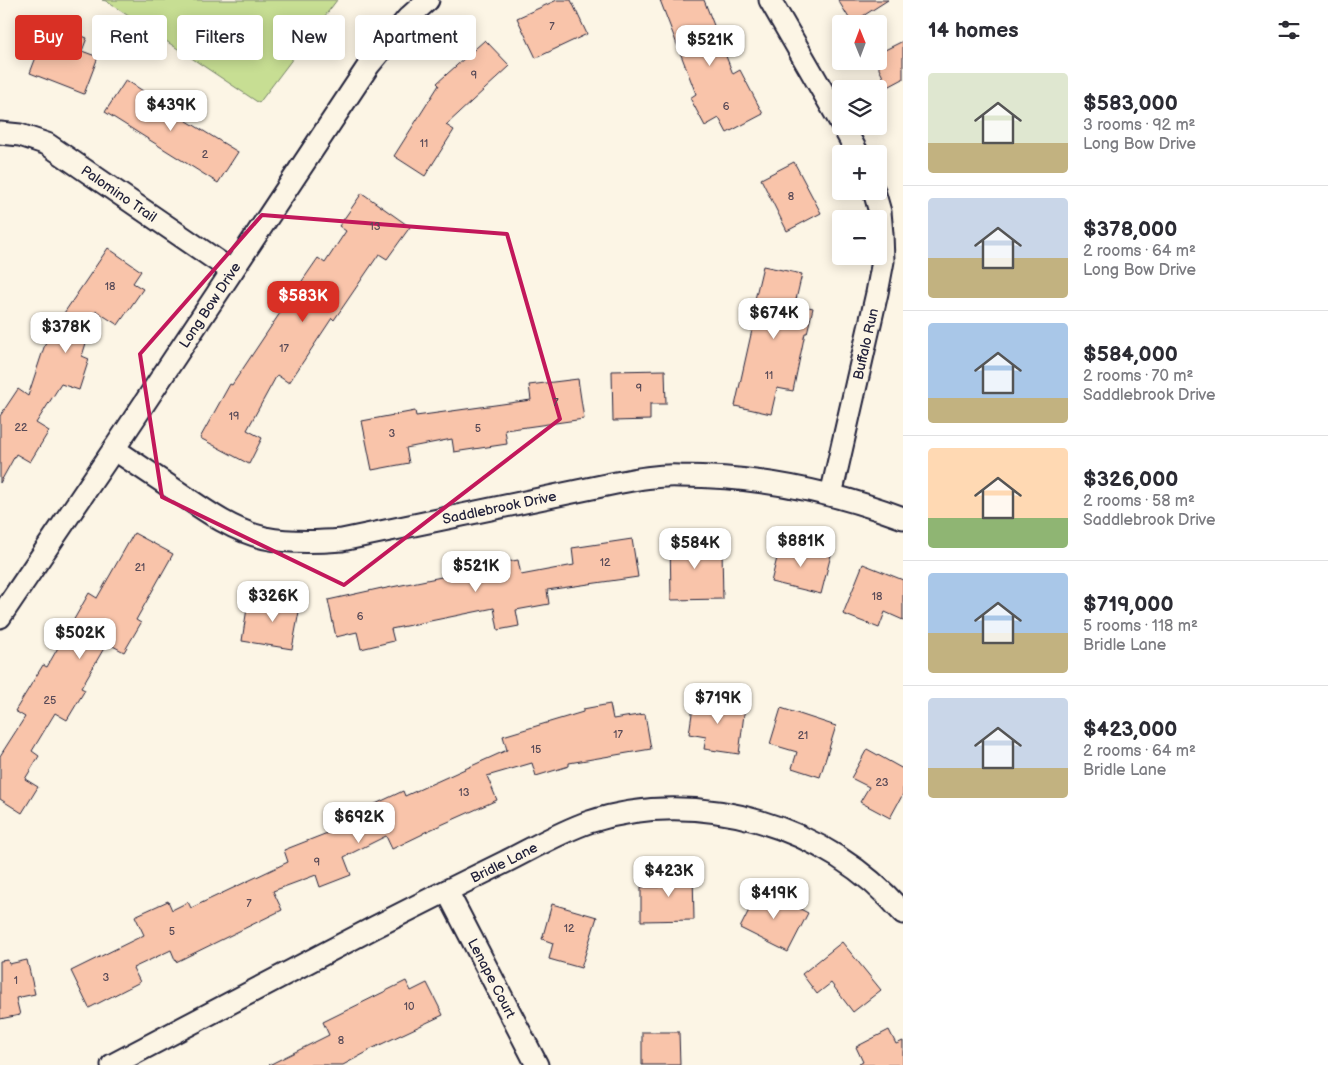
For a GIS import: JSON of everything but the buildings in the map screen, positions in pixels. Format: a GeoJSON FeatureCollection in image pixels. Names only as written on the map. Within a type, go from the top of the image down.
{"type":"FeatureCollection","features":[{"type":"Feature","properties":{"kind":"street","name":"Long Bow Drive"},"geometry":{"type":"LineString","coordinates":[[0,617],[369,65],[408,18],[428,0]]}},
{"type":"Feature","properties":{"kind":"street"},"geometry":{"type":"LineString","coordinates":[[770,0],[832,107]]}},
{"type":"Feature","properties":{"kind":"street","name":"Palomino Trail"},"geometry":{"type":"LineString","coordinates":[[0,133],[20,135],[47,144],[232,271]]}},
{"type":"Feature","properties":{"kind":"street","name":"Buffalo Run"},"geometry":{"type":"LineString","coordinates":[[831,494],[878,293],[883,261],[880,212],[877,200]]}},
{"type":"Feature","properties":{"kind":"street","name":"Saddlebrook Drive"},"geometry":{"type":"LineString","coordinates":[[114,449],[216,518],[265,538],[289,541],[316,542],[342,540],[606,484],[679,476],[744,479],[831,494],[903,518]]}},
{"type":"Feature","properties":{"kind":"street","name":"Bridle Lane"},"geometry":{"type":"LineString","coordinates":[[112,1065],[447,891],[567,831],[612,816],[646,811],[716,812],[748,818],[781,828],[839,856],[889,897],[903,913]]}},
{"type":"Feature","properties":{"kind":"street","name":"Lenape Court"},"geometry":{"type":"LineString","coordinates":[[447,891],[537,1065]]}},
{"type":"Feature","properties":{"kind":"highlighted area"},"geometry":{"type":"Polygon","coordinates":[[[262,215],[507,234],[560,419],[344,585],[162,497],[140,354],[262,215]]]}},
{"type":"Feature","properties":{"kind":"green space"},"geometry":{"type":"Polygon","coordinates":[[[102,0],[337,0],[326,15],[273,15],[273,60],[292,60],[259,103],[194,60],[263,60],[263,15],[177,15],[177,48],[167,42],[167,15],[127,15],[102,0]]]}}]}
